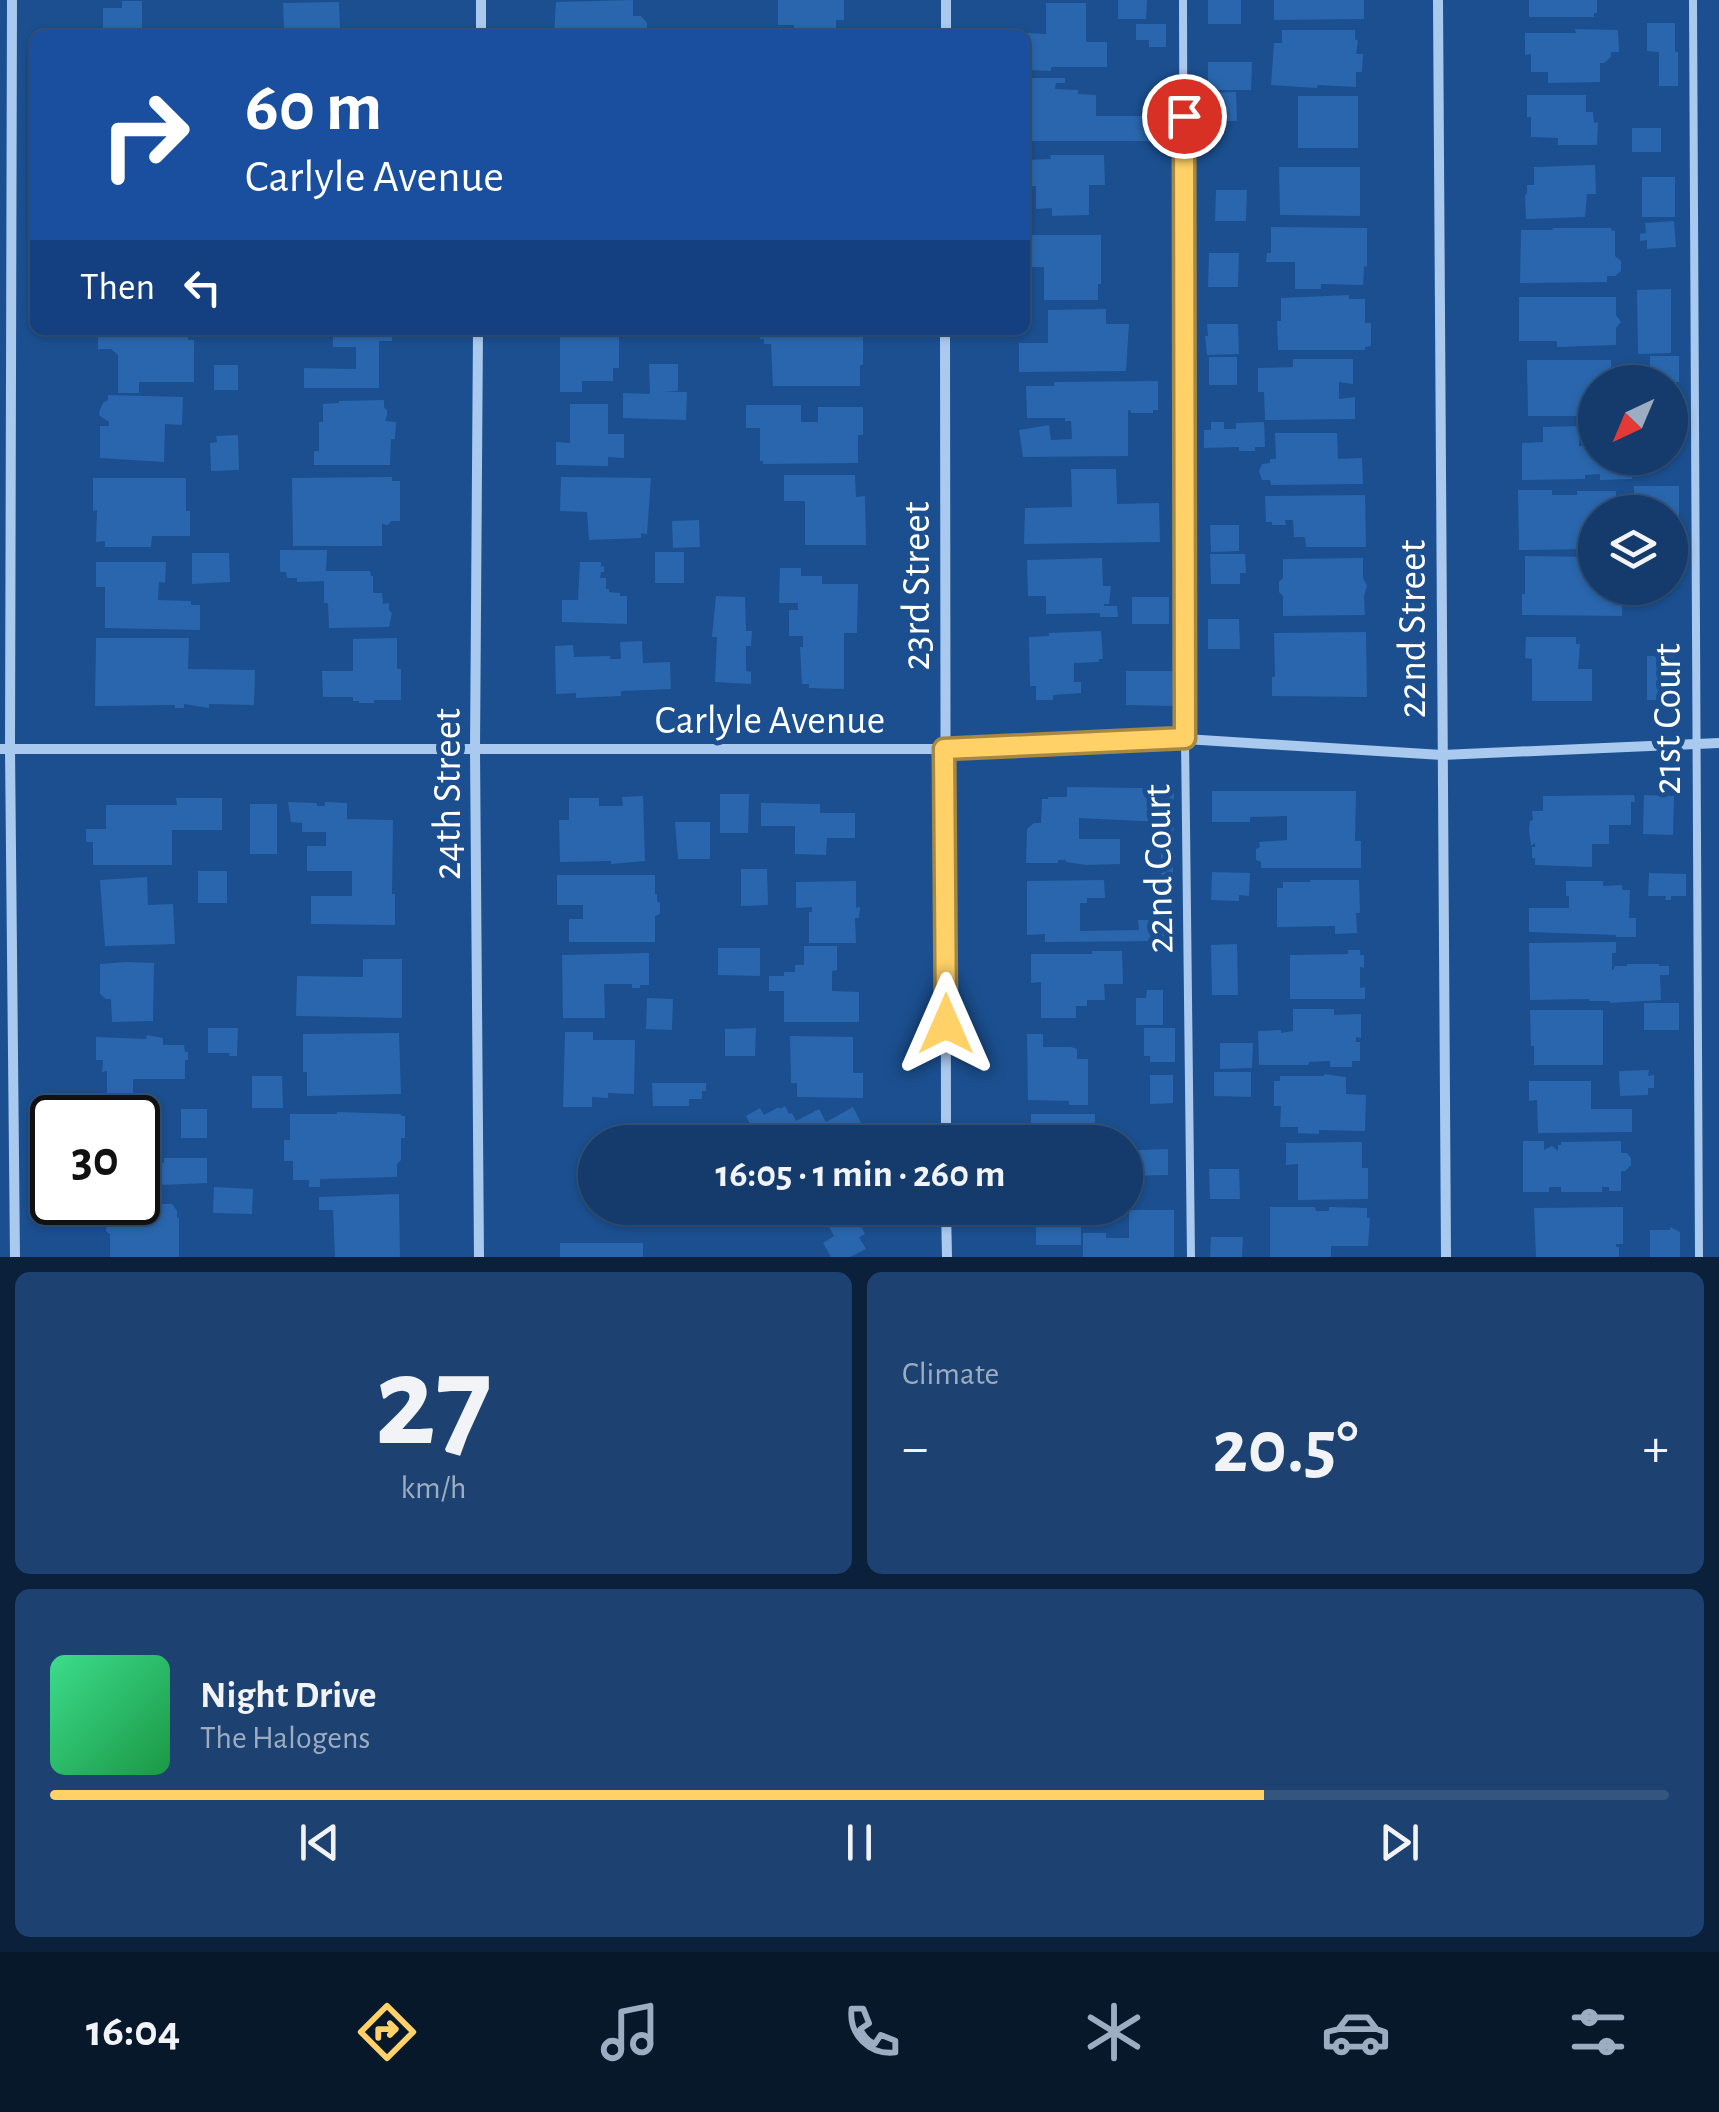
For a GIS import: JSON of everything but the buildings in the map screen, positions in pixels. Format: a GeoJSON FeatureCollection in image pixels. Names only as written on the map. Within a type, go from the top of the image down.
{"type":"FeatureCollection","features":[{"type":"Feature","properties":{"kind":"street"},"geometry":{"type":"LineString","coordinates":[[12,0],[5,749],[15,1257]]}},
{"type":"Feature","properties":{"kind":"street"},"geometry":{"type":"LineString","coordinates":[[481,30],[482,0]]}},
{"type":"Feature","properties":{"kind":"street"},"geometry":{"type":"LineString","coordinates":[[946,0],[946,30]]}},
{"type":"Feature","properties":{"kind":"street","name":"22nd Street"},"geometry":{"type":"LineString","coordinates":[[1438,0],[1446,1257]]}},
{"type":"Feature","properties":{"kind":"street","name":"24th Street"},"geometry":{"type":"LineString","coordinates":[[478,335],[475,750],[479,1257]]}},
{"type":"Feature","properties":{"kind":"street","name":"23rd Street"},"geometry":{"type":"LineString","coordinates":[[945,335],[946,1125]]}},
{"type":"Feature","properties":{"kind":"street","name":"Carlyle Avenue"},"geometry":{"type":"LineString","coordinates":[[5,749],[944,749],[1185,738],[1442,755],[1719,743]]}},
{"type":"Feature","properties":{"kind":"street"},"geometry":{"type":"LineString","coordinates":[[946,1225],[946,1257]]}},
{"type":"Feature","properties":{"kind":"lane","name":"22nd Court"},"geometry":{"type":"LineString","coordinates":[[1183,0],[1191,1257]]}},
{"type":"Feature","properties":{"kind":"lane","name":"21st Court"},"geometry":{"type":"LineString","coordinates":[[1694,0],[1699,1257]]}},
{"type":"Feature","properties":{"kind":"route"},"geometry":{"type":"LineString","coordinates":[[946,1024],[944,749],[1185,738],[1184,116]]}}]}
